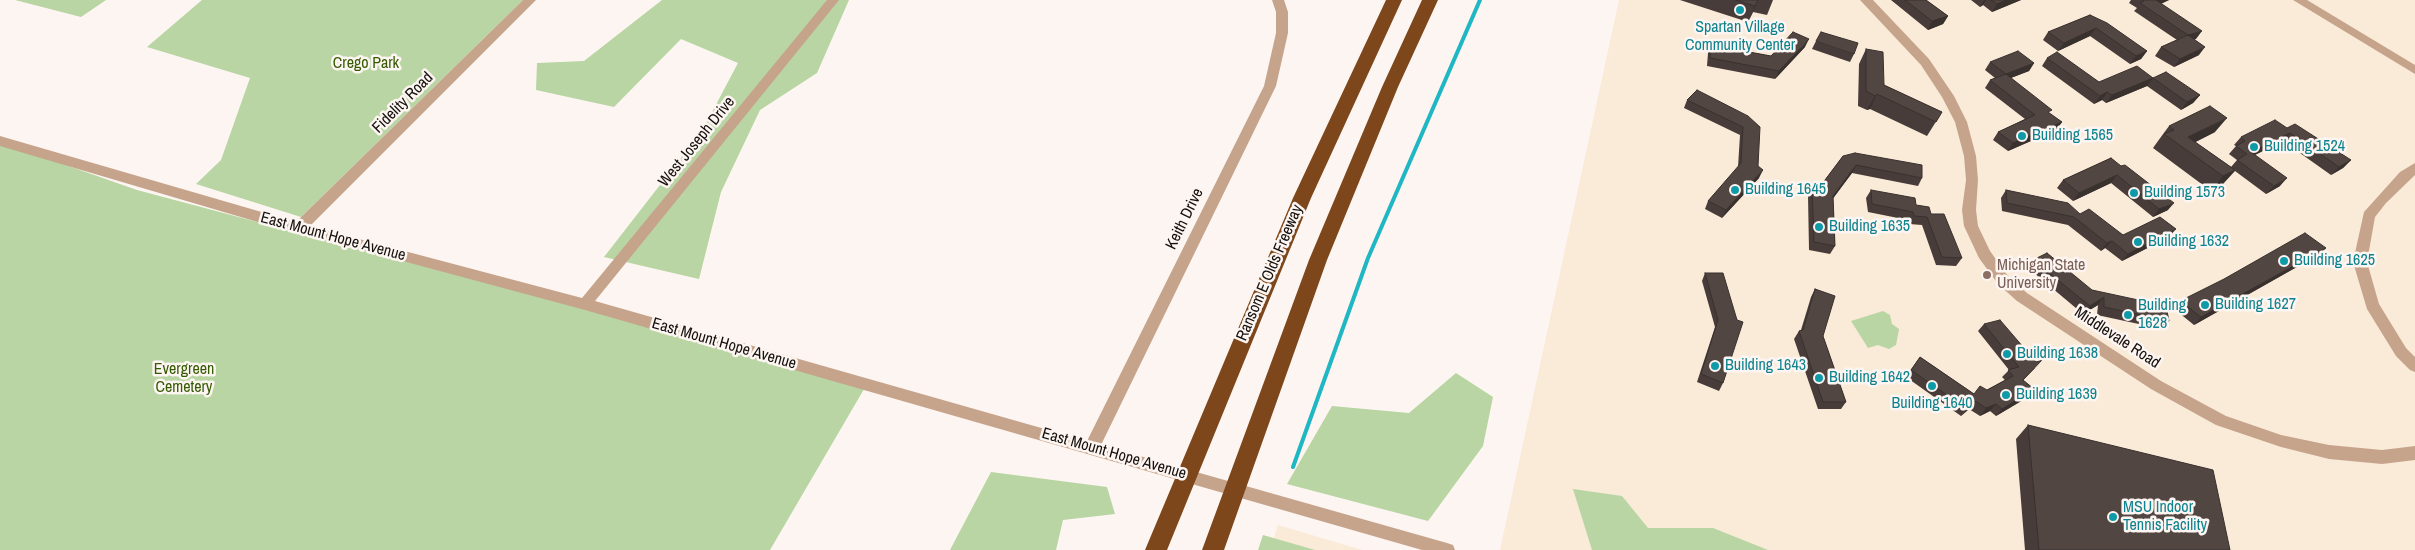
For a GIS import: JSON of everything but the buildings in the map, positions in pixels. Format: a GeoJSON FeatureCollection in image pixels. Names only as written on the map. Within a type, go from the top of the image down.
{"type":"FeatureCollection","features":[{"type":"Feature","properties":{"kind":"highway","name":"Ransom E Olds Freeway"},"geometry":{"type":"LineString","coordinates":[[1156,550],[1197,447],[1312,174],[1394,0]]}},
{"type":"Feature","properties":{"kind":"highway"},"geometry":{"type":"LineString","coordinates":[[1217,541],[1341,203],[1390,87],[1430,0]]}},
{"type":"Feature","properties":{"kind":"street","name":"Fidelity Road"},"geometry":{"type":"LineString","coordinates":[[300,228],[530,0]]}},
{"type":"Feature","properties":{"kind":"street","name":"West Joseph Drive"},"geometry":{"type":"LineString","coordinates":[[585,304],[833,0]]}},
{"type":"Feature","properties":{"kind":"street","name":"Keith Drive"},"geometry":{"type":"LineString","coordinates":[[1092,447],[1270,86],[1282,33],[1282,12],[1278,0]]}},
{"type":"Feature","properties":{"kind":"street","name":"Middlevale Road"},"geometry":{"type":"LineString","coordinates":[[1866,0],[1925,62],[1948,96],[1961,122],[1970,156],[1972,180],[1969,210],[1971,226],[1984,254],[2003,280],[2022,297],[2156,384],[2221,421],[2282,441],[2329,452],[2382,457],[2415,453]]}},
{"type":"Feature","properties":{"kind":"street"},"geometry":{"type":"LineString","coordinates":[[2299,0],[2415,70]]}},
{"type":"Feature","properties":{"kind":"street","name":"East Mount Hope Avenue"},"geometry":{"type":"LineString","coordinates":[[0,140],[300,228],[585,304],[1092,447],[1447,550]]}},
{"type":"Feature","properties":{"kind":"street"},"geometry":{"type":"LineString","coordinates":[[2415,168],[2405,175],[2381,200],[2369,216],[2360,262],[2372,305],[2401,352],[2415,366]]}},
{"type":"Feature","properties":{"kind":"shaded area","name":"Michigan State University"},"geometry":{"type":"Polygon","coordinates":[[[1619,0],[2415,0],[2415,550],[1500,550],[1619,0]]]}},
{"type":"Feature","properties":{"kind":"shaded area"},"geometry":{"type":"Polygon","coordinates":[[[1278,525],[1362,550],[1270,550],[1278,525]]]}},
{"type":"Feature","properties":{"kind":"green space"},"geometry":{"type":"Polygon","coordinates":[[[15,0],[106,0],[81,17],[15,0]]]}},
{"type":"Feature","properties":{"kind":"green space","name":"Crego Park"},"geometry":{"type":"Polygon","coordinates":[[[202,0],[523,0],[301,217],[196,184],[221,160],[250,78],[147,47],[202,0]]]}},
{"type":"Feature","properties":{"kind":"green space"},"geometry":{"type":"Polygon","coordinates":[[[662,0],[849,0],[817,73],[760,110],[721,192],[699,279],[604,257],[702,131],[738,63],[681,39],[614,107],[536,90],[537,63],[584,61],[662,0]]]}},
{"type":"Feature","properties":{"kind":"green space","name":"Evergreen Cemetery"},"geometry":{"type":"Polygon","coordinates":[[[0,142],[137,190],[867,384],[770,550],[0,550],[0,142]]]}},
{"type":"Feature","properties":{"kind":"green space"},"geometry":{"type":"Polygon","coordinates":[[[1883,311],[1890,315],[1892,324],[1899,329],[1896,345],[1889,349],[1878,345],[1868,348],[1851,321],[1883,311]]]}},
{"type":"Feature","properties":{"kind":"green space"},"geometry":{"type":"Polygon","coordinates":[[[1456,373],[1493,397],[1483,446],[1428,521],[1287,484],[1332,406],[1409,413],[1456,373]]]}},
{"type":"Feature","properties":{"kind":"green space"},"geometry":{"type":"Polygon","coordinates":[[[991,472],[1107,487],[1115,514],[1063,520],[1056,550],[950,550],[991,472]]]}},
{"type":"Feature","properties":{"kind":"green space"},"geometry":{"type":"Polygon","coordinates":[[[1573,489],[1622,496],[1648,528],[1713,528],[1768,550],[1592,550],[1573,489]]]}},
{"type":"Feature","properties":{"kind":"green space"},"geometry":{"type":"Polygon","coordinates":[[[1263,535],[1315,550],[1258,550],[1263,535]]]}},
{"type":"Feature","properties":{"kind":"waterway"},"geometry":{"type":"LineString","coordinates":[[1293,467],[1368,258],[1480,0]]}},
{"type":"Feature","properties":{"kind":"place","name":"Spartan Village Community Center"},"geometry":{"type":"Point","coordinates":[1740,10]}},
{"type":"Feature","properties":{"kind":"place","name":"Building 1565"},"geometry":{"type":"Point","coordinates":[2022,136]}},
{"type":"Feature","properties":{"kind":"place","name":"Building 1524"},"geometry":{"type":"Point","coordinates":[2254,147]}},
{"type":"Feature","properties":{"kind":"place","name":"Building 1645"},"geometry":{"type":"Point","coordinates":[1735,190]}},
{"type":"Feature","properties":{"kind":"place","name":"Building 1573"},"geometry":{"type":"Point","coordinates":[2134,193]}},
{"type":"Feature","properties":{"kind":"place","name":"Building 1635"},"geometry":{"type":"Point","coordinates":[1819,227]}},
{"type":"Feature","properties":{"kind":"place","name":"Building 1632"},"geometry":{"type":"Point","coordinates":[2138,242]}},
{"type":"Feature","properties":{"kind":"place","name":"Building 1625"},"geometry":{"type":"Point","coordinates":[2284,261]}},
{"type":"Feature","properties":{"kind":"place","name":"Michigan State University"},"geometry":{"type":"Point","coordinates":[1987,275]}},
{"type":"Feature","properties":{"kind":"place","name":"Building 1627"},"geometry":{"type":"Point","coordinates":[2205,305]}},
{"type":"Feature","properties":{"kind":"place","name":"Building 1628"},"geometry":{"type":"Point","coordinates":[2128,315]}},
{"type":"Feature","properties":{"kind":"place","name":"Building 1638"},"geometry":{"type":"Point","coordinates":[2007,354]}},
{"type":"Feature","properties":{"kind":"place","name":"Building 1643"},"geometry":{"type":"Point","coordinates":[1715,366]}},
{"type":"Feature","properties":{"kind":"place","name":"Building 1642"},"geometry":{"type":"Point","coordinates":[1819,378]}},
{"type":"Feature","properties":{"kind":"place","name":"Building 1640"},"geometry":{"type":"Point","coordinates":[1932,386]}},
{"type":"Feature","properties":{"kind":"place","name":"Building 1639"},"geometry":{"type":"Point","coordinates":[2006,395]}},
{"type":"Feature","properties":{"kind":"place","name":"MSU Indoor Tennis Facility"},"geometry":{"type":"Point","coordinates":[2113,517]}}]}
